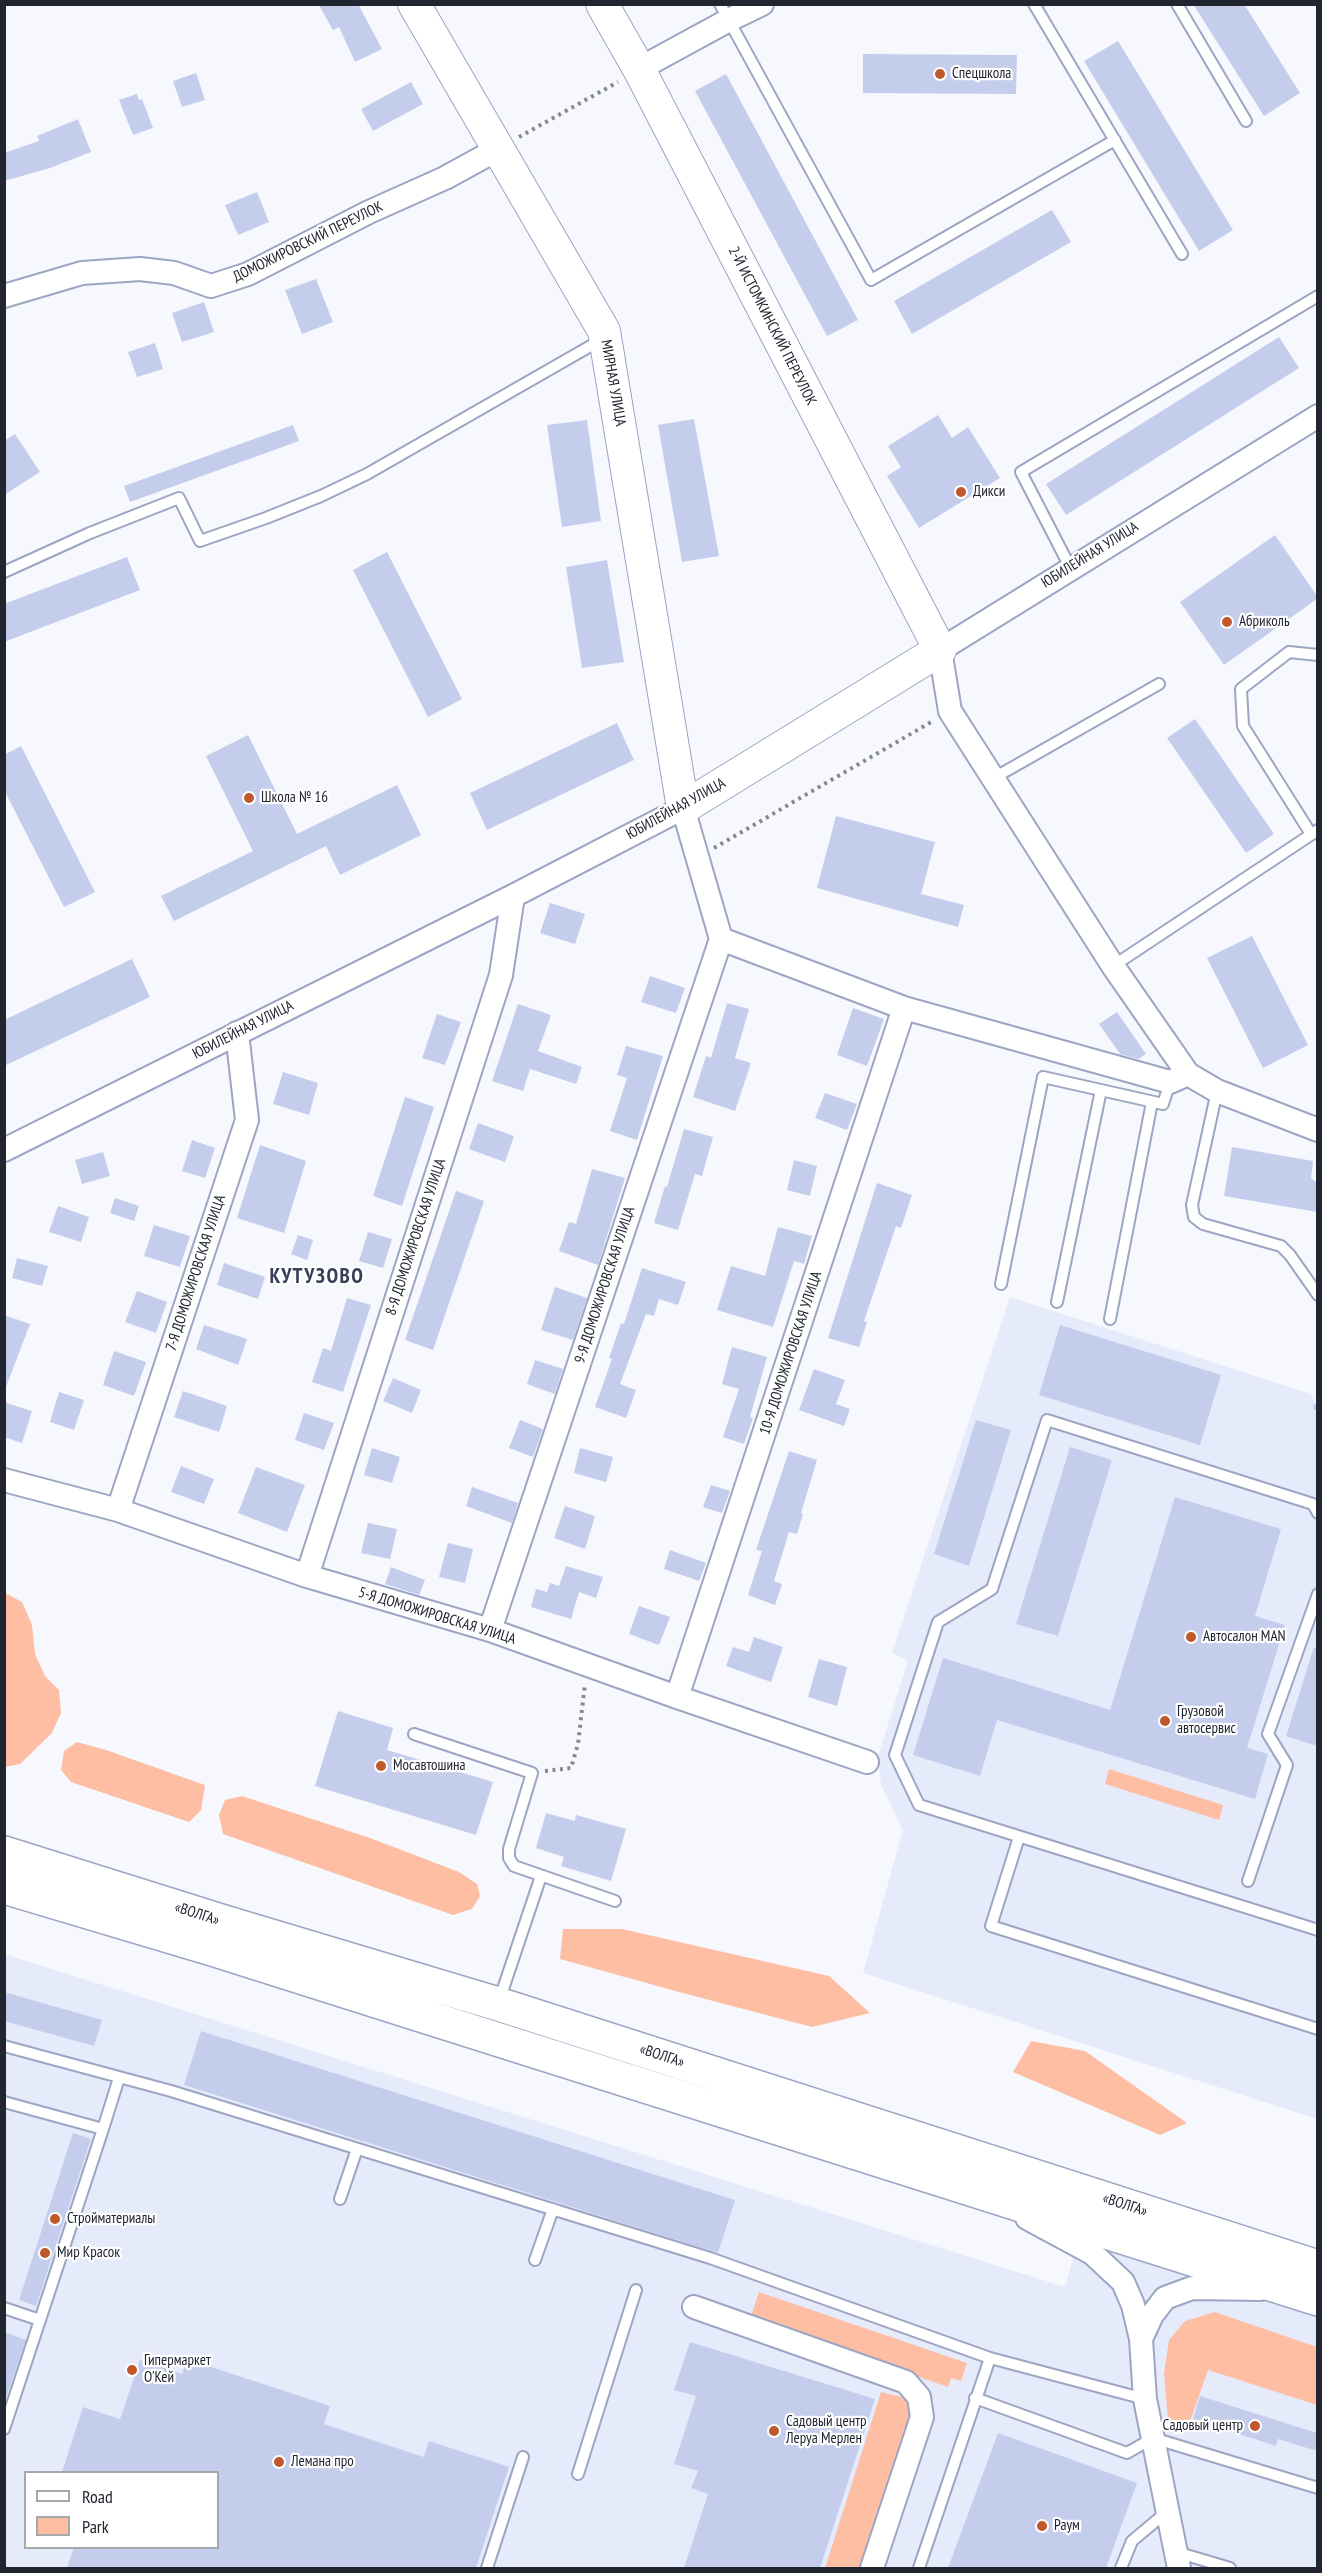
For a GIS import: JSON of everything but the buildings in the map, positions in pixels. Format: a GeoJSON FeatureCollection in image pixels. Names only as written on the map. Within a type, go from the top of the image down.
{"type":"FeatureCollection","features":[{"type":"Feature","properties":{"kind":"highway","name":"«ВОЛГА»"},"geometry":{"type":"LineString","coordinates":[[4,1853],[498,2004],[1317,2267]]}},
{"type":"Feature","properties":{"kind":"highway","name":"«ВОЛГА»"},"geometry":{"type":"LineString","coordinates":[[7,1889],[212,1949],[1305,2294]]}},
{"type":"Feature","properties":{"kind":"street","name":"МИРНАЯ УЛИЦА"},"geometry":{"type":"LineString","coordinates":[[414,4],[604,331],[683,808]]}},
{"type":"Feature","properties":{"kind":"street","name":"2-Й ИСТОМКИНСКИЙ ПЕРЕУЛОК"},"geometry":{"type":"LineString","coordinates":[[602,4],[639,69],[940,650]]}},
{"type":"Feature","properties":{"kind":"street"},"geometry":{"type":"LineString","coordinates":[[639,69],[724,12],[762,4]]}},
{"type":"Feature","properties":{"kind":"street","name":"ДОМОЖИРОВСКИЙ ПЕРЕУЛОК"},"geometry":{"type":"LineString","coordinates":[[4,296],[82,273],[140,269],[174,273],[211,286],[248,274],[369,212],[445,178],[498,149]]}},
{"type":"Feature","properties":{"kind":"street","name":"ЮБИЛЕЙНАЯ УЛИЦА"},"geometry":{"type":"LineString","coordinates":[[4,1150],[513,896],[683,808],[1317,416]]}},
{"type":"Feature","properties":{"kind":"street"},"geometry":{"type":"LineString","coordinates":[[940,650],[950,711],[1113,966],[1179,1078]]}},
{"type":"Feature","properties":{"kind":"street"},"geometry":{"type":"LineString","coordinates":[[683,808],[721,939],[904,1008],[1179,1078],[1217,1090],[1317,1130]]}},
{"type":"Feature","properties":{"kind":"street","name":"8-Я ДОМОЖИРОВСКАЯ УЛИЦА"},"geometry":{"type":"LineString","coordinates":[[307,1576],[501,975],[513,896]]}},
{"type":"Feature","properties":{"kind":"street","name":"9-Я ДОМОЖИРОВСКАЯ УЛИЦА"},"geometry":{"type":"LineString","coordinates":[[490,1630],[721,939]]}},
{"type":"Feature","properties":{"kind":"street","name":"10-Я ДОМОЖИРОВСКАЯ УЛИЦА"},"geometry":{"type":"LineString","coordinates":[[677,1697],[904,1008]]}},
{"type":"Feature","properties":{"kind":"street","name":"7-Я ДОМОЖИРОВСКАЯ УЛИЦА"},"geometry":{"type":"LineString","coordinates":[[118,1510],[247,1120],[237,1033]]}},
{"type":"Feature","properties":{"kind":"street","name":"5-Я ДОМОЖИРОВСКАЯ УЛИЦА"},"geometry":{"type":"LineString","coordinates":[[4,1480],[118,1510],[307,1576],[490,1630],[867,1762]]}},
{"type":"Feature","properties":{"kind":"street"},"geometry":{"type":"LineString","coordinates":[[978,2192],[1092,2253],[1123,2282],[1133,2305],[1141,2339],[1145,2399],[1178,2560]]}},
{"type":"Feature","properties":{"kind":"street"},"geometry":{"type":"LineString","coordinates":[[1141,2339],[1152,2315],[1166,2298],[1192,2288],[1305,2294]]}},
{"type":"Feature","properties":{"kind":"street"},"geometry":{"type":"LineString","coordinates":[[694,2307],[906,2382],[919,2397],[922,2417],[872,2568]]}},
{"type":"Feature","properties":{"kind":"lane"},"geometry":{"type":"LineString","coordinates":[[1034,4],[1182,254]]}},
{"type":"Feature","properties":{"kind":"lane"},"geometry":{"type":"LineString","coordinates":[[1178,4],[1246,121]]}},
{"type":"Feature","properties":{"kind":"lane"},"geometry":{"type":"LineString","coordinates":[[724,12],[871,280],[1115,140]]}},
{"type":"Feature","properties":{"kind":"lane"},"geometry":{"type":"LineString","coordinates":[[1070,567],[1021,472],[1317,296]]}},
{"type":"Feature","properties":{"kind":"lane"},"geometry":{"type":"LineString","coordinates":[[4,572],[90,532],[179,498],[200,541],[266,518],[367,474],[605,338]]}},
{"type":"Feature","properties":{"kind":"lane"},"geometry":{"type":"LineString","coordinates":[[1113,966],[1314,832],[1243,726],[1241,689],[1289,652],[1317,655]]}},
{"type":"Feature","properties":{"kind":"lane"},"geometry":{"type":"LineString","coordinates":[[992,779],[1159,684]]}},
{"type":"Feature","properties":{"kind":"lane"},"geometry":{"type":"LineString","coordinates":[[1001,1284],[1042,1077],[1163,1104],[1179,1078]]}},
{"type":"Feature","properties":{"kind":"lane"},"geometry":{"type":"LineString","coordinates":[[1057,1302],[1101,1090]]}},
{"type":"Feature","properties":{"kind":"lane"},"geometry":{"type":"LineString","coordinates":[[1217,1090],[1192,1205],[1194,1217],[1203,1224],[1281,1246],[1290,1255],[1317,1295]]}},
{"type":"Feature","properties":{"kind":"lane"},"geometry":{"type":"LineString","coordinates":[[1110,1319],[1152,1102]]}},
{"type":"Feature","properties":{"kind":"lane"},"geometry":{"type":"LineString","coordinates":[[1317,1513],[1312,1504],[1047,1420],[992,1589],[938,1622],[895,1755],[919,1805],[1317,1929]]}},
{"type":"Feature","properties":{"kind":"lane"},"geometry":{"type":"LineString","coordinates":[[1248,1881],[1287,1765],[1268,1734],[1317,1594]]}},
{"type":"Feature","properties":{"kind":"lane"},"geometry":{"type":"LineString","coordinates":[[414,1734],[532,1773],[509,1849],[509,1858],[514,1866],[615,1901]]}},
{"type":"Feature","properties":{"kind":"lane"},"geometry":{"type":"LineString","coordinates":[[1019,1837],[991,1926],[1317,2029]]}},
{"type":"Feature","properties":{"kind":"lane"},"geometry":{"type":"LineString","coordinates":[[498,2004],[541,1876]]}},
{"type":"Feature","properties":{"kind":"lane"},"geometry":{"type":"LineString","coordinates":[[4,2046],[171,2091],[710,2258],[990,2358],[1145,2399]]}},
{"type":"Feature","properties":{"kind":"lane"},"geometry":{"type":"LineString","coordinates":[[4,2428],[119,2078]]}},
{"type":"Feature","properties":{"kind":"lane"},"geometry":{"type":"LineString","coordinates":[[4,2102],[103,2129]]}},
{"type":"Feature","properties":{"kind":"lane"},"geometry":{"type":"LineString","coordinates":[[340,2199],[357,2149]]}},
{"type":"Feature","properties":{"kind":"lane"},"geometry":{"type":"LineString","coordinates":[[535,2260],[553,2209]]}},
{"type":"Feature","properties":{"kind":"lane"},"geometry":{"type":"LineString","coordinates":[[578,2474],[636,2290]]}},
{"type":"Feature","properties":{"kind":"lane"},"geometry":{"type":"LineString","coordinates":[[4,2308],[40,2320]]}},
{"type":"Feature","properties":{"kind":"lane"},"geometry":{"type":"LineString","coordinates":[[919,2568],[990,2358]]}},
{"type":"Feature","properties":{"kind":"lane"},"geometry":{"type":"LineString","coordinates":[[975,2398],[1127,2453],[1154,2438],[1317,2488]]}},
{"type":"Feature","properties":{"kind":"lane"},"geometry":{"type":"LineString","coordinates":[[487,2568],[523,2457]]}},
{"type":"Feature","properties":{"kind":"lane"},"geometry":{"type":"LineString","coordinates":[[1121,2568],[1132,2541],[1169,2510]]}},
{"type":"Feature","properties":{"kind":"lane"},"geometry":{"type":"LineString","coordinates":[[1178,2560],[1230,2568]]}},
{"type":"Feature","properties":{"kind":"path"},"geometry":{"type":"LineString","coordinates":[[498,149],[639,69]]}},
{"type":"Feature","properties":{"kind":"path"},"geometry":{"type":"LineString","coordinates":[[698,857],[950,711]]}},
{"type":"Feature","properties":{"kind":"path"},"geometry":{"type":"LineString","coordinates":[[532,1773],[571,1768],[578,1744],[587,1665]]}},
{"type":"Feature","properties":{"kind":"shaded area"},"geometry":{"type":"Polygon","coordinates":[[[1010,1297],[1311,1394],[1318,1410],[1317,2119],[863,1973],[903,1830],[881,1785],[878,1756],[908,1661],[892,1653],[1010,1297]]]}},
{"type":"Feature","properties":{"kind":"shaded area"},"geometry":{"type":"Polygon","coordinates":[[[4,1954],[1065,2287],[1080,2233],[1317,2310],[1317,2568],[5,2568],[4,1954]]]}},
{"type":"Feature","properties":{"kind":"green space"},"geometry":{"type":"Polygon","coordinates":[[[5,1593],[22,1602],[32,1625],[35,1654],[45,1676],[59,1690],[61,1713],[52,1733],[20,1764],[5,1767],[5,1593]]]}},
{"type":"Feature","properties":{"kind":"green space"},"geometry":{"type":"Polygon","coordinates":[[[77,1742],[205,1785],[201,1810],[189,1822],[71,1782],[61,1770],[64,1751],[77,1742]]]}},
{"type":"Feature","properties":{"kind":"green space"},"geometry":{"type":"Polygon","coordinates":[[[1109,1769],[1223,1805],[1219,1820],[1105,1784],[1109,1769]]]}},
{"type":"Feature","properties":{"kind":"green space"},"geometry":{"type":"Polygon","coordinates":[[[242,1796],[370,1838],[459,1872],[477,1884],[480,1896],[472,1909],[453,1915],[223,1834],[219,1815],[225,1800],[242,1796]]]}},
{"type":"Feature","properties":{"kind":"green space"},"geometry":{"type":"Polygon","coordinates":[[[563,1929],[622,1929],[829,1976],[870,2013],[812,2027],[679,1992],[560,1959],[563,1929]]]}},
{"type":"Feature","properties":{"kind":"green space"},"geometry":{"type":"Polygon","coordinates":[[[1031,2041],[1085,2051],[1187,2123],[1160,2135],[1013,2072],[1031,2041]]]}},
{"type":"Feature","properties":{"kind":"green space"},"geometry":{"type":"Polygon","coordinates":[[[759,2292],[967,2363],[961,2381],[951,2378],[948,2387],[750,2319],[759,2292]]]}},
{"type":"Feature","properties":{"kind":"green space"},"geometry":{"type":"Polygon","coordinates":[[[1215,2312],[1317,2347],[1317,2405],[1208,2370],[1187,2430],[1168,2421],[1164,2374],[1169,2340],[1185,2321],[1215,2312]]]}},
{"type":"Feature","properties":{"kind":"green space"},"geometry":{"type":"Polygon","coordinates":[[[881,2392],[907,2398],[910,2416],[862,2568],[825,2568],[881,2392]]]}},
{"type":"Feature","properties":{"kind":"place","name":"Спецшкола"},"geometry":{"type":"Point","coordinates":[940,74]}},
{"type":"Feature","properties":{"kind":"place","name":"Дикси"},"geometry":{"type":"Point","coordinates":[961,492]}},
{"type":"Feature","properties":{"kind":"place","name":"Абриколь"},"geometry":{"type":"Point","coordinates":[1227,622]}},
{"type":"Feature","properties":{"kind":"place","name":"Школа № 16"},"geometry":{"type":"Point","coordinates":[249,798]}},
{"type":"Feature","properties":{"kind":"place","name":"Автосалон MAN"},"geometry":{"type":"Point","coordinates":[1191,1637]}},
{"type":"Feature","properties":{"kind":"place","name":"Грузовой автосервис"},"geometry":{"type":"Point","coordinates":[1165,1721]}},
{"type":"Feature","properties":{"kind":"place","name":"Мосавтошина"},"geometry":{"type":"Point","coordinates":[381,1766]}},
{"type":"Feature","properties":{"kind":"place","name":"Стройматериалы"},"geometry":{"type":"Point","coordinates":[55,2219]}},
{"type":"Feature","properties":{"kind":"place","name":"Мир Красок"},"geometry":{"type":"Point","coordinates":[45,2253]}},
{"type":"Feature","properties":{"kind":"place","name":"Гипермаркет О'Кей"},"geometry":{"type":"Point","coordinates":[132,2370]}},
{"type":"Feature","properties":{"kind":"place","name":"Садовый центр"},"geometry":{"type":"Point","coordinates":[1255,2426]}},
{"type":"Feature","properties":{"kind":"place","name":"Садовый центр Леруа Мерлен"},"geometry":{"type":"Point","coordinates":[774,2431]}},
{"type":"Feature","properties":{"kind":"place","name":"Лемана про"},"geometry":{"type":"Point","coordinates":[279,2462]}},
{"type":"Feature","properties":{"kind":"place","name":"Раум"},"geometry":{"type":"Point","coordinates":[1042,2526]}},
{"type":"Feature","properties":{"kind":"district","name":"КУТУЗОВО"},"geometry":{"type":"Point","coordinates":[317,1277]}}]}
